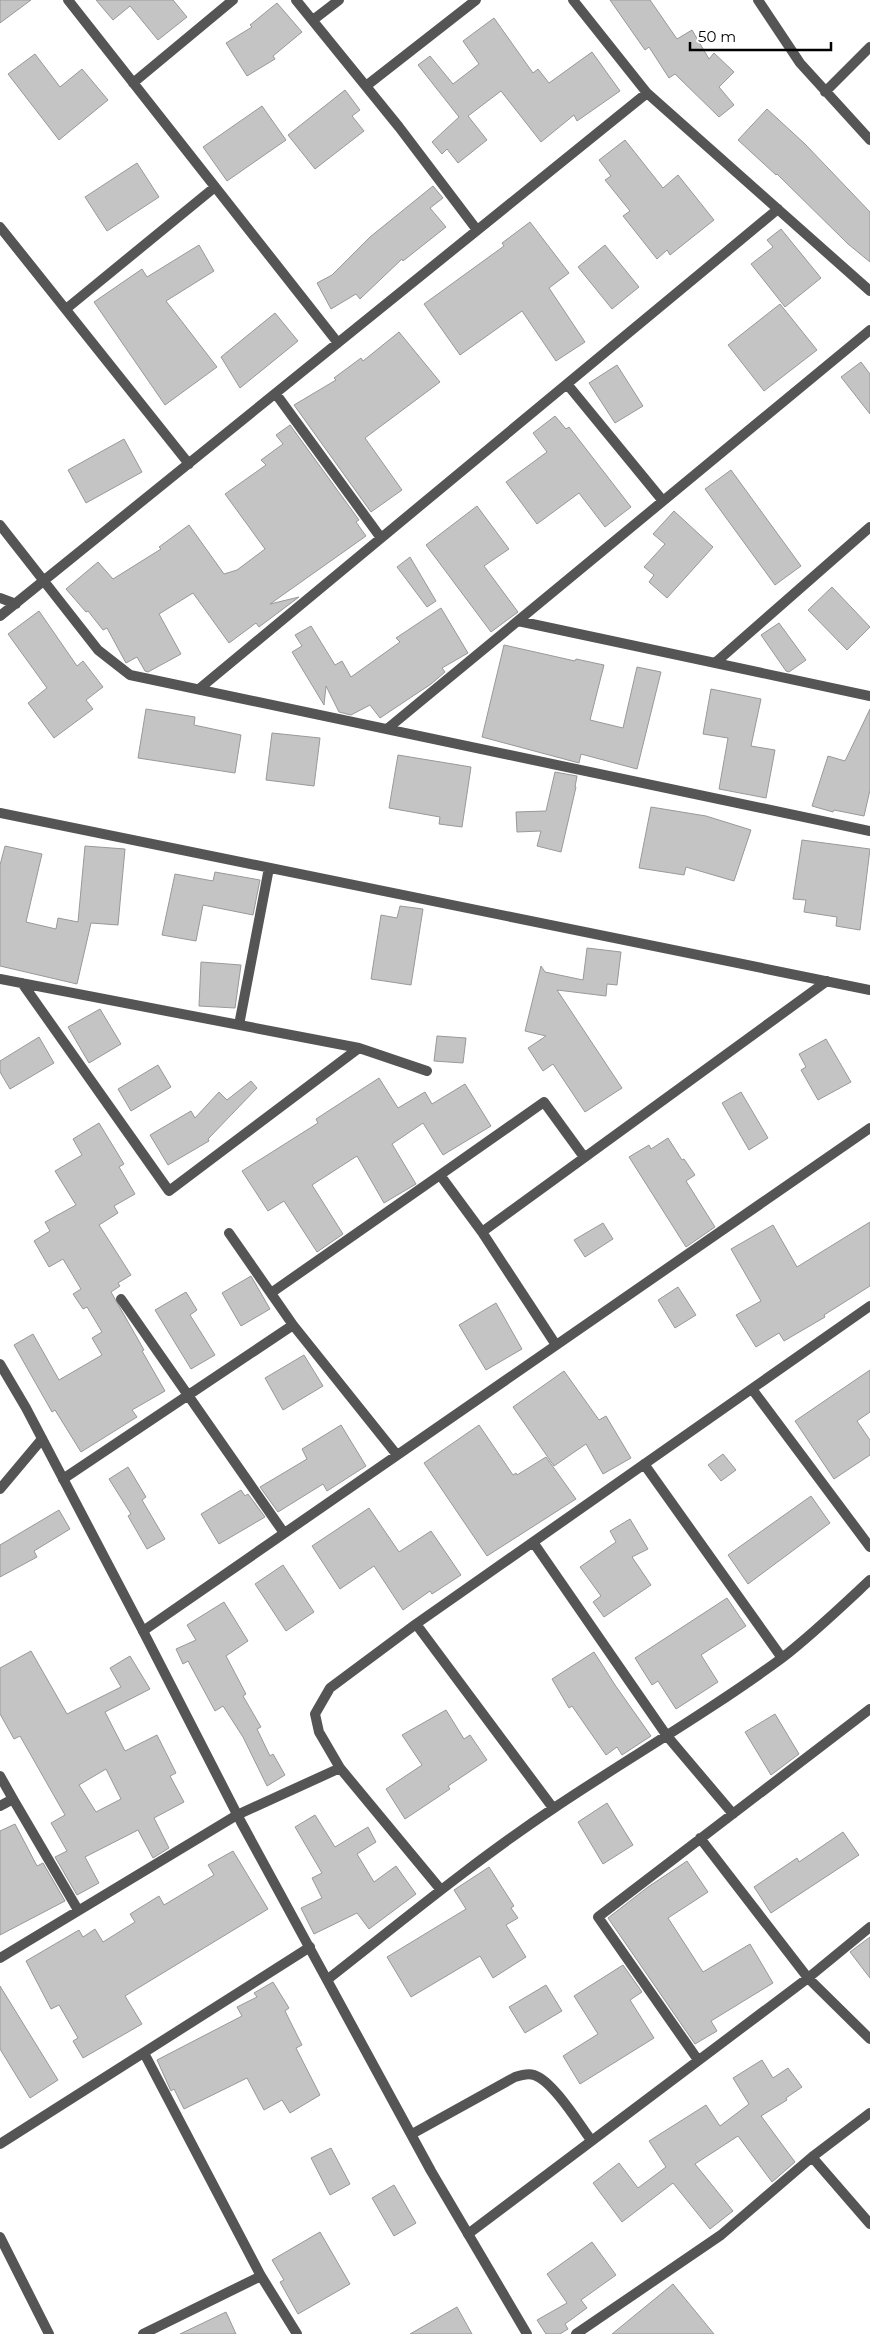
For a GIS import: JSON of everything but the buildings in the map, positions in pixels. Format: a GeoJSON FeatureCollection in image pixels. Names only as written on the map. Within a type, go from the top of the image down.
{"type":"FeatureCollection","features":[{"type":"Feature","properties":{"kind":"street"},"geometry":{"type":"LineString","coordinates":[[68,0],[338,343]]}},
{"type":"Feature","properties":{"kind":"street"},"geometry":{"type":"LineString","coordinates":[[133,83],[233,0]]}},
{"type":"Feature","properties":{"kind":"street"},"geometry":{"type":"LineString","coordinates":[[296,0],[366,86],[477,230]]}},
{"type":"Feature","properties":{"kind":"street"},"geometry":{"type":"LineString","coordinates":[[313,20],[339,0]]}},
{"type":"Feature","properties":{"kind":"street"},"geometry":{"type":"LineString","coordinates":[[366,86],[476,0]]}},
{"type":"Feature","properties":{"kind":"street"},"geometry":{"type":"LineString","coordinates":[[573,0],[646,93],[870,291]]}},
{"type":"Feature","properties":{"kind":"street"},"geometry":{"type":"LineString","coordinates":[[758,0],[800,63],[870,140]]}},
{"type":"Feature","properties":{"kind":"street"},"geometry":{"type":"LineString","coordinates":[[825,92],[870,47]]}},
{"type":"Feature","properties":{"kind":"street"},"geometry":{"type":"LineString","coordinates":[[0,616],[646,93]]}},
{"type":"Feature","properties":{"kind":"street"},"geometry":{"type":"LineString","coordinates":[[66,309],[215,187]]}},
{"type":"Feature","properties":{"kind":"street"},"geometry":{"type":"LineString","coordinates":[[199,689],[778,209]]}},
{"type":"Feature","properties":{"kind":"street"},"geometry":{"type":"LineString","coordinates":[[0,227],[189,464]]}},
{"type":"Feature","properties":{"kind":"street"},"geometry":{"type":"LineString","coordinates":[[387,729],[870,330]]}},
{"type":"Feature","properties":{"kind":"street"},"geometry":{"type":"LineString","coordinates":[[567,384],[663,501]]}},
{"type":"Feature","properties":{"kind":"street"},"geometry":{"type":"LineString","coordinates":[[276,394],[381,538]]}},
{"type":"Feature","properties":{"kind":"street"},"geometry":{"type":"LineString","coordinates":[[0,525],[98,650],[130,675],[870,831]]}},
{"type":"Feature","properties":{"kind":"street"},"geometry":{"type":"LineString","coordinates":[[715,663],[870,527]]}},
{"type":"Feature","properties":{"kind":"street"},"geometry":{"type":"LineString","coordinates":[[0,598],[16,604]]}},
{"type":"Feature","properties":{"kind":"street"},"geometry":{"type":"LineString","coordinates":[[518,621],[870,696]]}},
{"type":"Feature","properties":{"kind":"street"},"geometry":{"type":"LineString","coordinates":[[0,813],[870,990]]}},
{"type":"Feature","properties":{"kind":"street"},"geometry":{"type":"LineString","coordinates":[[239,1025],[269,868]]}},
{"type":"Feature","properties":{"kind":"street"},"geometry":{"type":"LineString","coordinates":[[0,979],[358,1048],[427,1071]]}},
{"type":"Feature","properties":{"kind":"street"},"geometry":{"type":"LineString","coordinates":[[482,1232],[826,981]]}},
{"type":"Feature","properties":{"kind":"street"},"geometry":{"type":"LineString","coordinates":[[22,983],[169,1191],[358,1048]]}},
{"type":"Feature","properties":{"kind":"street"},"geometry":{"type":"LineString","coordinates":[[271,1293],[544,1102],[584,1157]]}},
{"type":"Feature","properties":{"kind":"street"},"geometry":{"type":"LineString","coordinates":[[143,1631],[870,1128]]}},
{"type":"Feature","properties":{"kind":"street"},"geometry":{"type":"LineString","coordinates":[[440,1175],[482,1232],[556,1345]]}},
{"type":"Feature","properties":{"kind":"street"},"geometry":{"type":"LineString","coordinates":[[229,1233],[293,1325],[397,1455]]}},
{"type":"Feature","properties":{"kind":"street"},"geometry":{"type":"LineString","coordinates":[[121,1298],[284,1533]]}},
{"type":"Feature","properties":{"kind":"street"},"geometry":{"type":"LineString","coordinates":[[441,1890],[340,1768],[319,1732],[315,1714],[321,1700],[330,1688],[416,1624],[752,1389],[869,1310]]}},
{"type":"Feature","properties":{"kind":"street"},"geometry":{"type":"LineString","coordinates":[[63,1479],[293,1325]]}},
{"type":"Feature","properties":{"kind":"street"},"geometry":{"type":"LineString","coordinates":[[0,1364],[42,1439],[143,1631],[237,1815],[412,2134],[527,2334]]}},
{"type":"Feature","properties":{"kind":"street"},"geometry":{"type":"LineString","coordinates":[[752,1389],[870,1546]]}},
{"type":"Feature","properties":{"kind":"street"},"geometry":{"type":"LineString","coordinates":[[0,1489],[42,1439]]}},
{"type":"Feature","properties":{"kind":"street"},"geometry":{"type":"LineString","coordinates":[[644,1464],[782,1658]]}},
{"type":"Feature","properties":{"kind":"street"},"geometry":{"type":"LineString","coordinates":[[533,1542],[667,1736],[733,1814]]}},
{"type":"Feature","properties":{"kind":"street"},"geometry":{"type":"LineString","coordinates":[[328,1979],[441,1890],[554,1808],[667,1736],[782,1658],[819,1628],[870,1580]]}},
{"type":"Feature","properties":{"kind":"street"},"geometry":{"type":"LineString","coordinates":[[416,1624],[554,1808]]}},
{"type":"Feature","properties":{"kind":"street"},"geometry":{"type":"LineString","coordinates":[[698,2060],[598,1917],[870,1709]]}},
{"type":"Feature","properties":{"kind":"street"},"geometry":{"type":"LineString","coordinates":[[0,1958],[237,1815],[340,1768]]}},
{"type":"Feature","properties":{"kind":"street"},"geometry":{"type":"LineString","coordinates":[[0,1776],[78,1910]]}},
{"type":"Feature","properties":{"kind":"street"},"geometry":{"type":"LineString","coordinates":[[0,1806],[13,1799]]}},
{"type":"Feature","properties":{"kind":"street"},"geometry":{"type":"LineString","coordinates":[[700,1838],[808,1978],[870,2039]]}},
{"type":"Feature","properties":{"kind":"street"},"geometry":{"type":"LineString","coordinates":[[468,2234],[808,1978],[870,1927]]}},
{"type":"Feature","properties":{"kind":"street"},"geometry":{"type":"LineString","coordinates":[[0,2144],[310,1946]]}},
{"type":"Feature","properties":{"kind":"street"},"geometry":{"type":"LineString","coordinates":[[144,2053],[261,2276],[297,2334]]}},
{"type":"Feature","properties":{"kind":"street"},"geometry":{"type":"LineString","coordinates":[[412,2134],[515,2077],[533,2074],[541,2078],[554,2091],[591,2140]]}},
{"type":"Feature","properties":{"kind":"street"},"geometry":{"type":"LineString","coordinates":[[576,2334],[721,2235],[812,2157],[870,2113]]}},
{"type":"Feature","properties":{"kind":"street"},"geometry":{"type":"LineString","coordinates":[[812,2157],[870,2224]]}},
{"type":"Feature","properties":{"kind":"street"},"geometry":{"type":"LineString","coordinates":[[0,2237],[49,2334]]}},
{"type":"Feature","properties":{"kind":"street"},"geometry":{"type":"LineString","coordinates":[[143,2334],[261,2276]]}}]}
